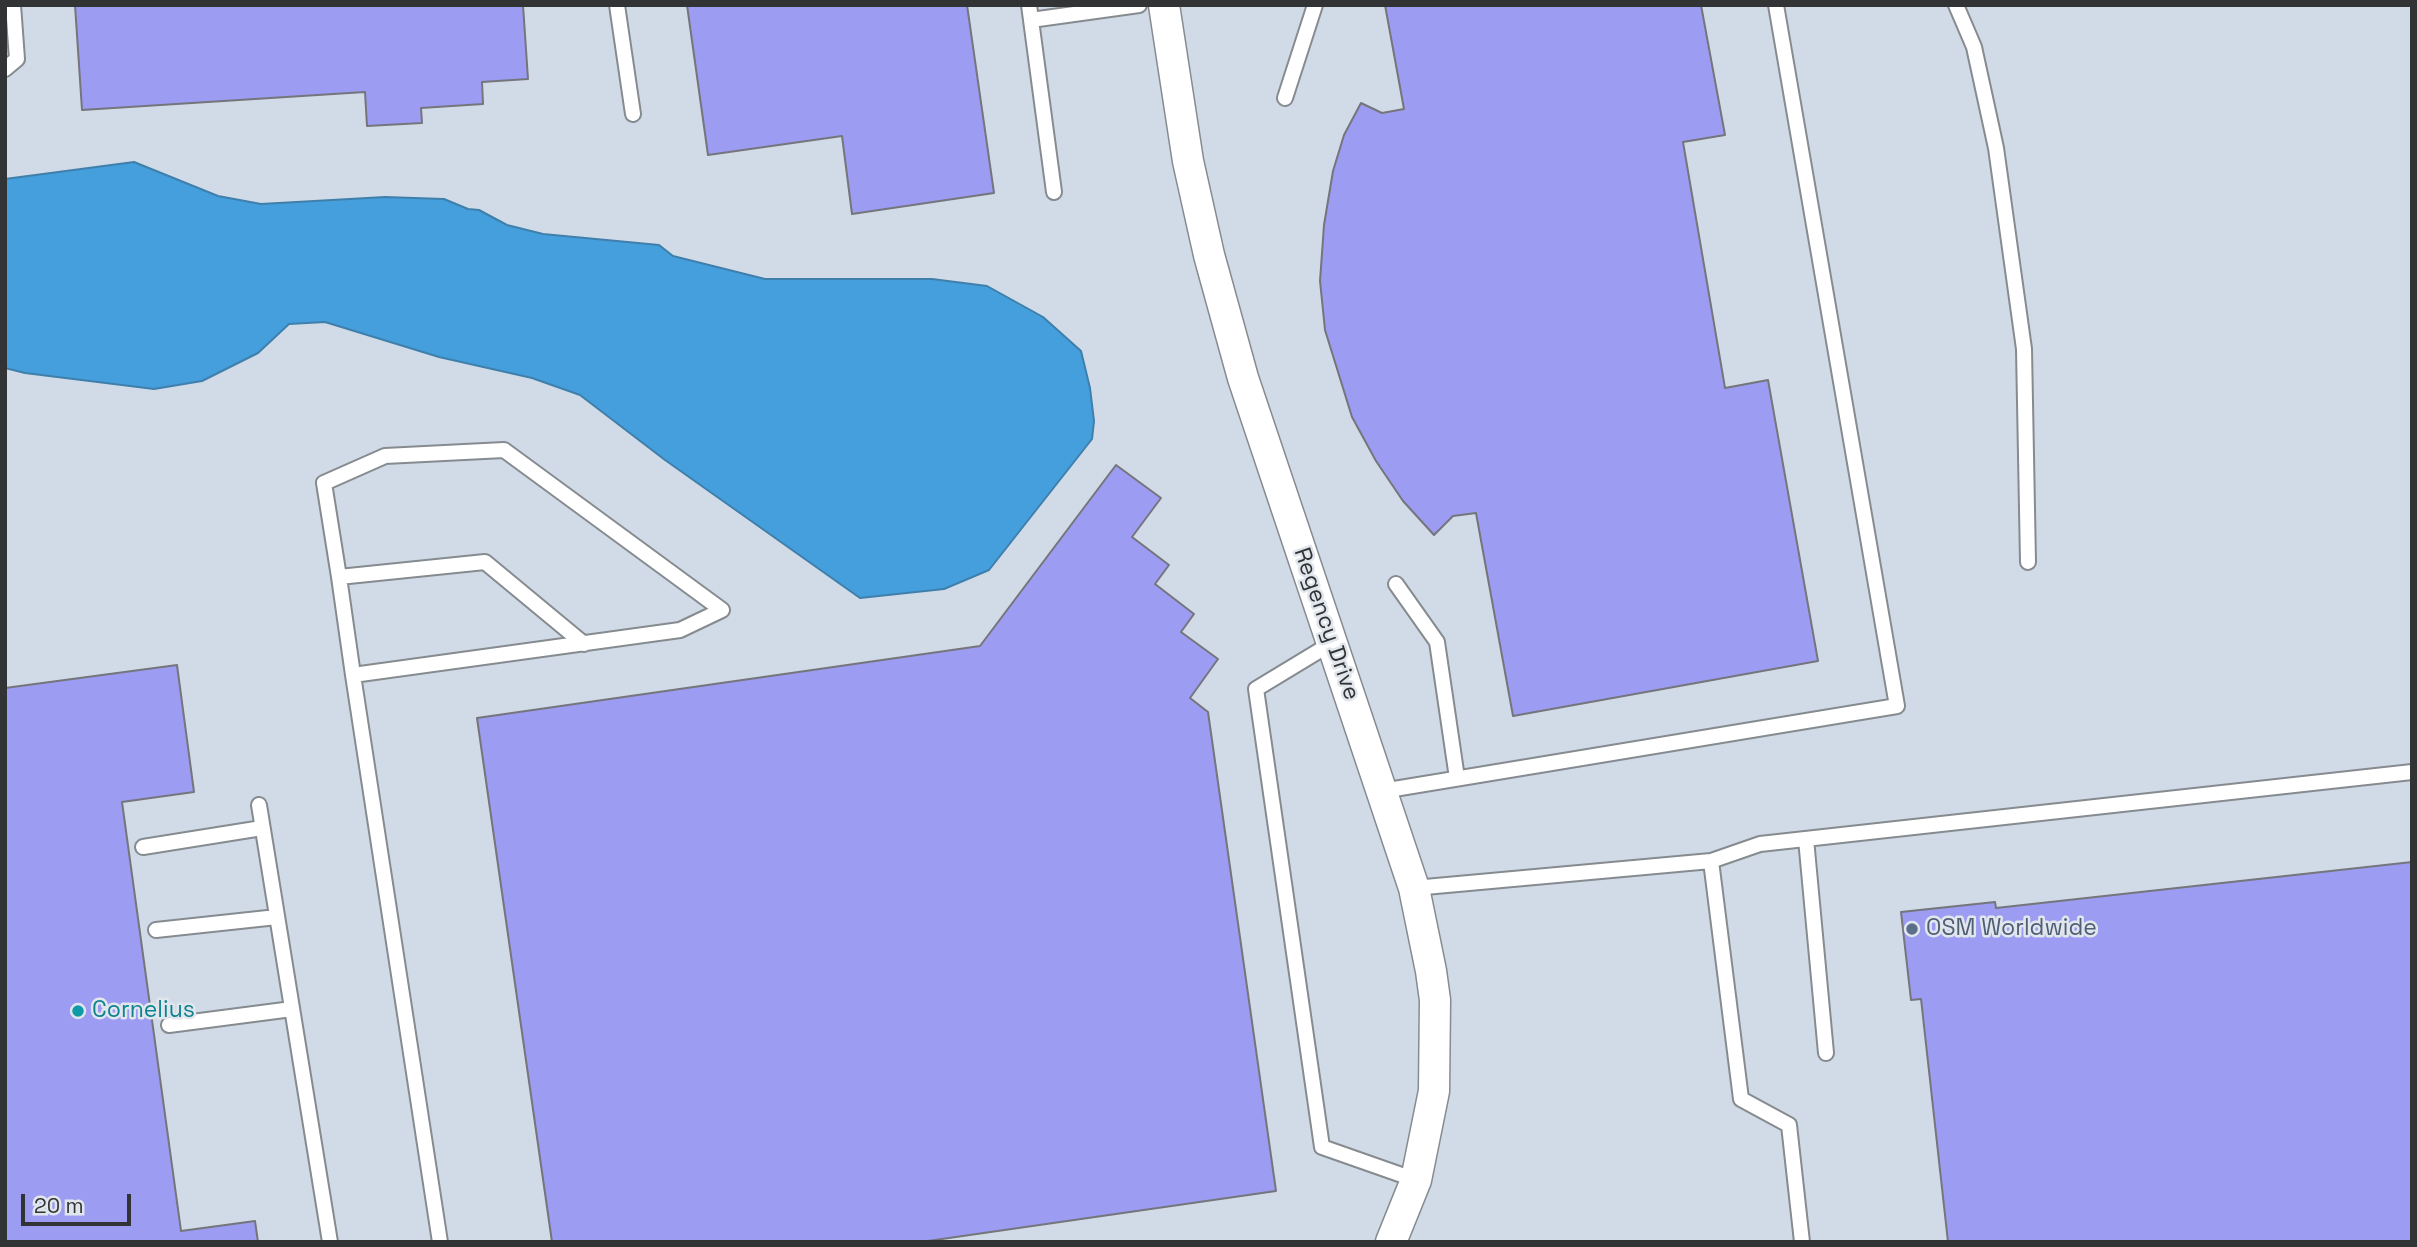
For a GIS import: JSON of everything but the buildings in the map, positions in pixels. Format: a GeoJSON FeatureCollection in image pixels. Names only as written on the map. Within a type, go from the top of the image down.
{"type":"FeatureCollection","features":[{"type":"Feature","properties":{"kind":"street","name":"Regency Drive"},"geometry":{"type":"LineString","coordinates":[[1164,5],[1188,161],[1209,255],[1243,378],[1414,888],[1431,971],[1435,1000],[1434,1091],[1416,1180],[1391,1242]]}},
{"type":"Feature","properties":{"kind":"lane"},"geometry":{"type":"LineString","coordinates":[[5,69],[17,59],[13,5]]}},
{"type":"Feature","properties":{"kind":"lane"},"geometry":{"type":"LineString","coordinates":[[617,5],[633,114]]}},
{"type":"Feature","properties":{"kind":"lane"},"geometry":{"type":"LineString","coordinates":[[1054,192],[1030,13],[1139,5]]}},
{"type":"Feature","properties":{"kind":"lane"},"geometry":{"type":"LineString","coordinates":[[1285,98],[1315,5]]}},
{"type":"Feature","properties":{"kind":"lane"},"geometry":{"type":"LineString","coordinates":[[1382,791],[1897,706],[1776,5]]}},
{"type":"Feature","properties":{"kind":"lane"},"geometry":{"type":"LineString","coordinates":[[1956,5],[1974,47],[1996,148],[2024,349],[2028,562]]}},
{"type":"Feature","properties":{"kind":"lane"},"geometry":{"type":"LineString","coordinates":[[353,675],[680,630],[722,610],[504,450],[385,457],[324,483],[339,577],[353,675],[440,1242]]}},
{"type":"Feature","properties":{"kind":"lane"},"geometry":{"type":"LineString","coordinates":[[339,577],[485,562],[584,644]]}},
{"type":"Feature","properties":{"kind":"lane"},"geometry":{"type":"LineString","coordinates":[[1396,584],[1437,642],[1457,779]]}},
{"type":"Feature","properties":{"kind":"lane"},"geometry":{"type":"LineString","coordinates":[[1332,643],[1256,689],[1322,1147],[1416,1180]]}},
{"type":"Feature","properties":{"kind":"lane"},"geometry":{"type":"LineString","coordinates":[[1414,888],[1711,861],[1760,844],[2412,772]]}},
{"type":"Feature","properties":{"kind":"lane"},"geometry":{"type":"LineString","coordinates":[[259,805],[330,1242]]}},
{"type":"Feature","properties":{"kind":"lane"},"geometry":{"type":"LineString","coordinates":[[143,847],[262,828]]}},
{"type":"Feature","properties":{"kind":"lane"},"geometry":{"type":"LineString","coordinates":[[1806,839],[1826,1053]]}},
{"type":"Feature","properties":{"kind":"lane"},"geometry":{"type":"LineString","coordinates":[[1711,861],[1741,1099],[1789,1125],[1802,1242]]}},
{"type":"Feature","properties":{"kind":"lane"},"geometry":{"type":"LineString","coordinates":[[156,930],[277,917]]}},
{"type":"Feature","properties":{"kind":"lane"},"geometry":{"type":"LineString","coordinates":[[169,1025],[292,1009]]}},
{"type":"Feature","properties":{"kind":"shaded area"},"geometry":{"type":"Polygon","coordinates":[[[5,5],[2412,5],[2412,1242],[5,1242],[5,5]]]}},
{"type":"Feature","properties":{"kind":"water"},"geometry":{"type":"Polygon","coordinates":[[[134,162],[218,196],[261,204],[385,197],[444,199],[468,209],[479,210],[507,225],[543,234],[659,245],[673,256],[765,279],[932,279],[987,286],[1043,317],[1081,351],[1090,388],[1094,421],[1092,439],[989,570],[944,589],[860,598],[665,460],[580,395],[532,378],[439,357],[325,322],[289,324],[258,353],[202,381],[154,389],[25,373],[5,368],[5,179],[134,162]]]}},
{"type":"Feature","properties":{"kind":"place","name":"OSM Worldwide"},"geometry":{"type":"Point","coordinates":[1912,929]}},
{"type":"Feature","properties":{"kind":"place","name":"Cornelius"},"geometry":{"type":"Point","coordinates":[78,1011]}}]}
